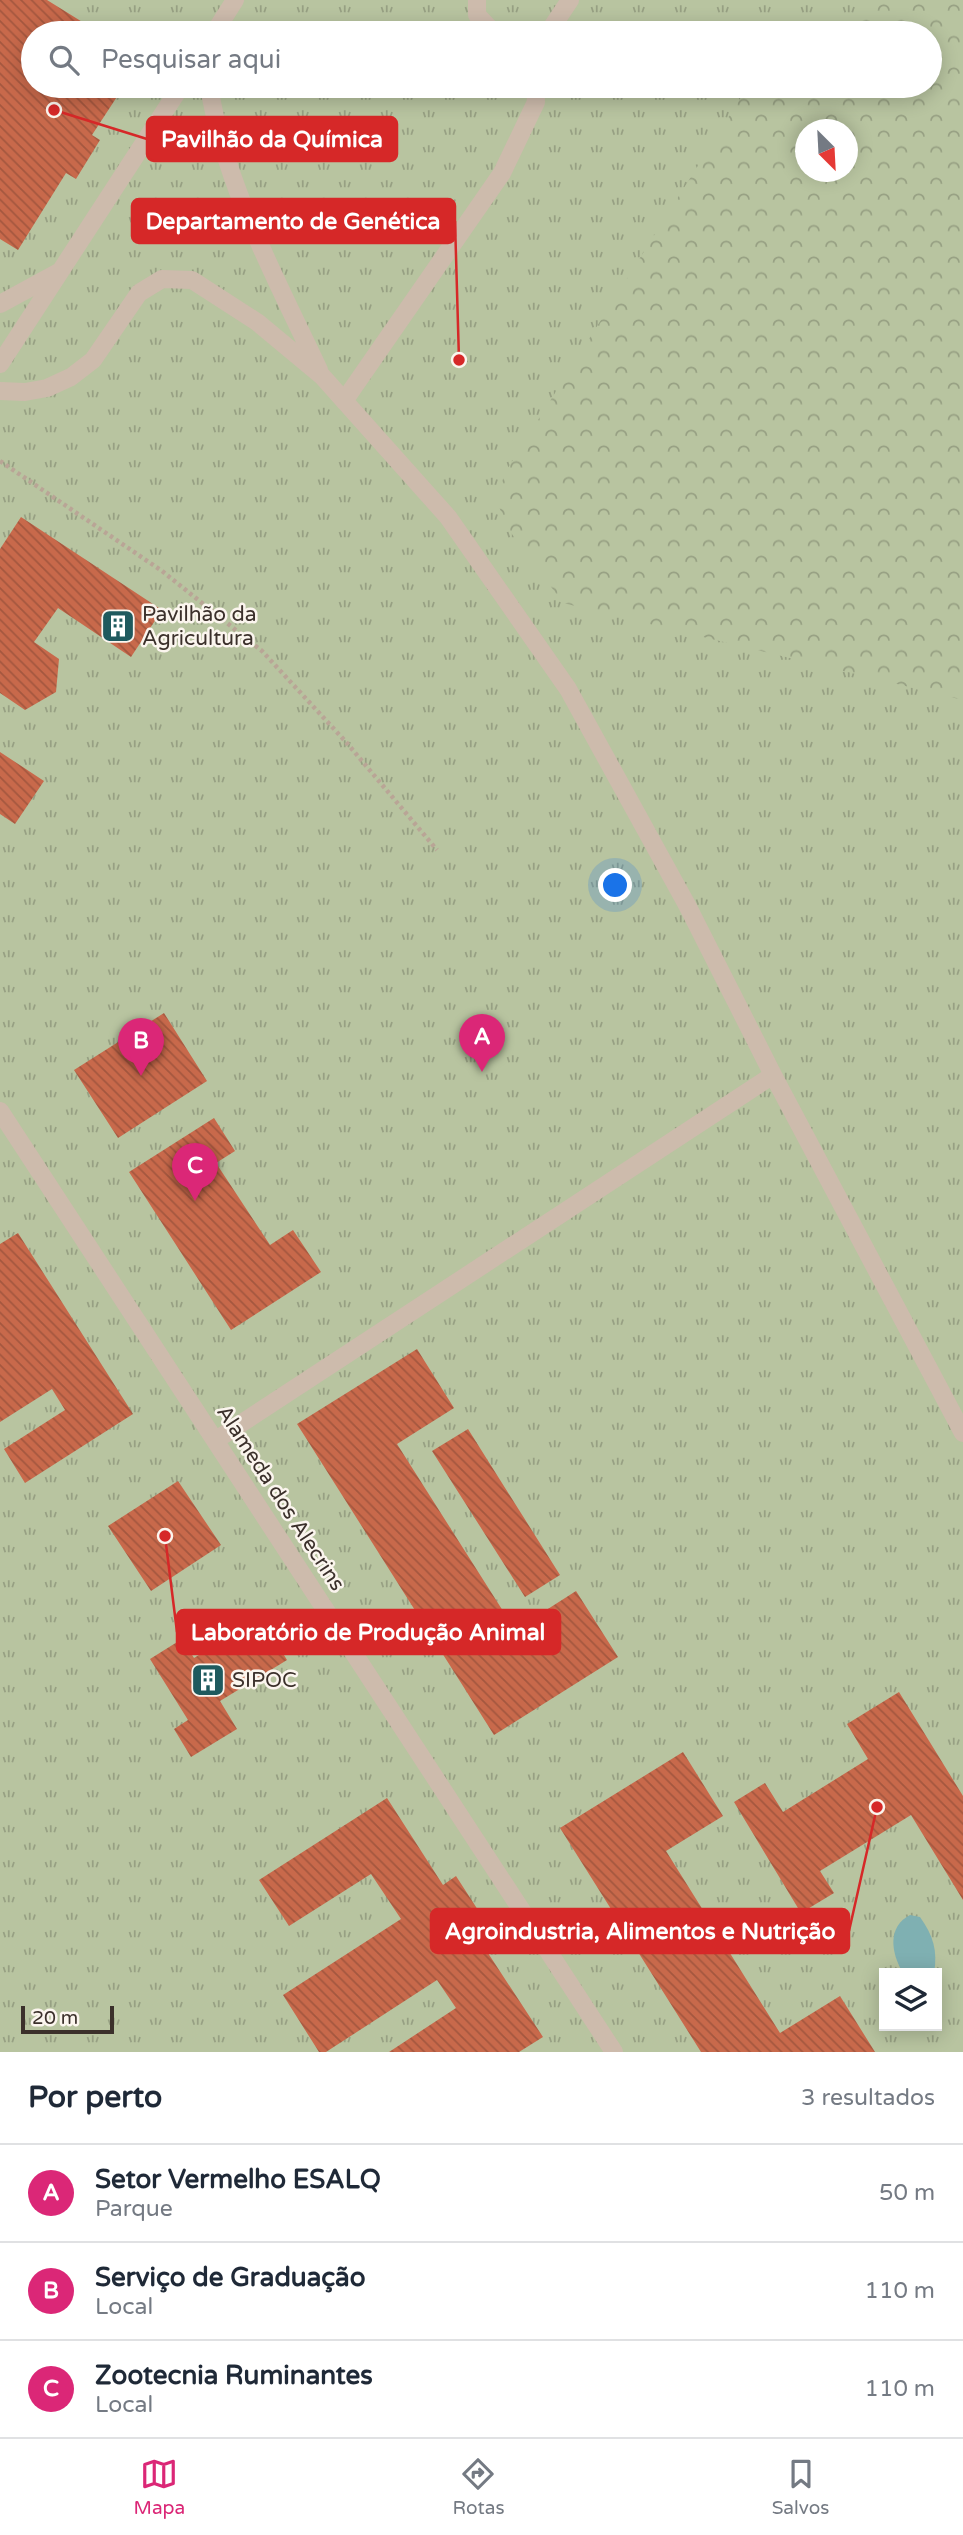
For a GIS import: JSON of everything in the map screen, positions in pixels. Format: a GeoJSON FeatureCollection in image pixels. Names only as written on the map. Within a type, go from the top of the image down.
{"type":"FeatureCollection","features":[{"type":"Feature","properties":{"kind":"lane"},"geometry":{"type":"LineString","coordinates":[[222,21],[235,0]]}},
{"type":"Feature","properties":{"kind":"lane"},"geometry":{"type":"LineString","coordinates":[[477,0],[477,15],[483,21]]}},
{"type":"Feature","properties":{"kind":"lane"},"geometry":{"type":"LineString","coordinates":[[556,21],[570,0]]}},
{"type":"Feature","properties":{"kind":"lane"},"geometry":{"type":"LineString","coordinates":[[0,364],[173,98]]}},
{"type":"Feature","properties":{"kind":"lane"},"geometry":{"type":"LineString","coordinates":[[211,98],[213,114],[236,187],[322,376]]}},
{"type":"Feature","properties":{"kind":"lane"},"geometry":{"type":"LineString","coordinates":[[344,401],[502,173],[536,98]]}},
{"type":"Feature","properties":{"kind":"lane"},"geometry":{"type":"LineString","coordinates":[[0,304],[62,270]]}},
{"type":"Feature","properties":{"kind":"lane"},"geometry":{"type":"LineString","coordinates":[[0,391],[25,392],[72,377],[93,360],[139,293],[162,279],[192,280],[257,322],[322,376],[448,517],[568,689],[687,905],[773,1075],[963,1433]]}},
{"type":"Feature","properties":{"kind":"lane"},"geometry":{"type":"LineString","coordinates":[[216,1440],[773,1075]]}},
{"type":"Feature","properties":{"kind":"lane","name":"Alameda dos Alecrins"},"geometry":{"type":"LineString","coordinates":[[0,1111],[614,2052]]}},
{"type":"Feature","properties":{"kind":"path"},"geometry":{"type":"LineString","coordinates":[[0,461],[162,571],[261,651],[346,742],[437,849]]}},
{"type":"Feature","properties":{"kind":"green space"},"geometry":{"type":"Polygon","coordinates":[[[0,0],[963,0],[963,2052],[0,2052],[0,0]]]}},
{"type":"Feature","properties":{"kind":"green space"},"geometry":{"type":"Polygon","coordinates":[[[878,0],[963,0],[963,700],[563,603],[506,526],[496,498],[506,471],[740,98],[942,98],[942,21],[846,21],[868,10],[878,0]]]}},
{"type":"Feature","properties":{"kind":"water"},"geometry":{"type":"Polygon","coordinates":[[[910,1915],[920,1917],[935,1950],[934,1968],[900,1968],[893,1941],[903,1920],[910,1915]]]}},
{"type":"Feature","properties":{"kind":"building"},"geometry":{"type":"Polygon","coordinates":[[[0,0],[47,0],[81,21],[21,21],[21,98],[116,98],[92,135],[100,140],[76,179],[66,173],[18,250],[0,239],[0,0]]]}},
{"type":"Feature","properties":{"kind":"building","name":"Pavilhão da Agricultura"},"geometry":{"type":"Polygon","coordinates":[[[21,517],[162,610],[131,657],[58,608],[34,642],[59,659],[56,692],[25,710],[0,693],[0,549],[21,517]]]}},
{"type":"Feature","properties":{"kind":"building"},"geometry":{"type":"Polygon","coordinates":[[[0,752],[44,781],[15,824],[0,814],[0,752]]]}},
{"type":"Feature","properties":{"kind":"building"},"geometry":{"type":"Polygon","coordinates":[[[164,1013],[207,1081],[118,1138],[74,1070],[164,1013]]]}},
{"type":"Feature","properties":{"kind":"building"},"geometry":{"type":"Polygon","coordinates":[[[214,1118],[235,1151],[216,1163],[270,1245],[293,1230],[321,1272],[231,1330],[129,1172],[214,1118]]]}},
{"type":"Feature","properties":{"kind":"building"},"geometry":{"type":"Polygon","coordinates":[[[18,1233],[133,1414],[25,1483],[4,1449],[65,1410],[52,1389],[0,1422],[0,1244],[18,1233]]]}},
{"type":"Feature","properties":{"kind":"building"},"geometry":{"type":"Polygon","coordinates":[[[417,1349],[454,1408],[397,1444],[515,1630],[576,1591],[618,1657],[494,1735],[297,1424],[417,1349]]]}},
{"type":"Feature","properties":{"kind":"building"},"geometry":{"type":"Polygon","coordinates":[[[468,1429],[560,1575],[525,1597],[432,1451],[468,1429]]]}},
{"type":"Feature","properties":{"kind":"building"},"geometry":{"type":"Polygon","coordinates":[[[178,1481],[221,1545],[151,1591],[108,1526],[178,1481]]]}},
{"type":"Feature","properties":{"kind":"building","name":"SIPOC"},"geometry":{"type":"Polygon","coordinates":[[[261,1617],[287,1660],[220,1701],[237,1729],[191,1757],[174,1729],[188,1720],[150,1659],[182,1639],[194,1658],[261,1617]]]}},
{"type":"Feature","properties":{"kind":"building"},"geometry":{"type":"Polygon","coordinates":[[[899,1692],[963,1796],[963,1900],[911,1815],[820,1871],[834,1893],[801,1913],[734,1802],[765,1783],[783,1812],[868,1759],[847,1724],[899,1692]]]}},
{"type":"Feature","properties":{"kind":"building"},"geometry":{"type":"Polygon","coordinates":[[[683,1752],[723,1816],[666,1851],[780,2033],[840,1996],[875,2052],[701,2052],[560,1828],[683,1752]]]}},
{"type":"Feature","properties":{"kind":"building"},"geometry":{"type":"Polygon","coordinates":[[[387,1798],[443,1885],[456,1876],[498,1941],[486,1950],[543,2037],[519,2052],[389,2052],[456,2008],[437,1980],[326,2052],[319,2052],[283,1995],[401,1919],[371,1874],[289,1926],[259,1880],[387,1798]]]}},
{"type":"Feature","properties":{"kind":"place","name":"Pavilhão da Química"},"geometry":{"type":"Point","coordinates":[54,110]}},
{"type":"Feature","properties":{"kind":"place","name":"Departamento de Genética"},"geometry":{"type":"Point","coordinates":[459,360]}},
{"type":"Feature","properties":{"kind":"place","name":"Pavilhão da Agricultura"},"geometry":{"type":"Point","coordinates":[118,626]}},
{"type":"Feature","properties":{"kind":"place","name":"Setor Vermelho ESALQ"},"geometry":{"type":"Point","coordinates":[482,1072]}},
{"type":"Feature","properties":{"kind":"place","name":"Serviço de Graduação"},"geometry":{"type":"Point","coordinates":[141,1076]}},
{"type":"Feature","properties":{"kind":"place","name":"Zootecnia Ruminantes"},"geometry":{"type":"Point","coordinates":[195,1201]}},
{"type":"Feature","properties":{"kind":"place","name":"Laboratório de Produção Animal"},"geometry":{"type":"Point","coordinates":[165,1536]}},
{"type":"Feature","properties":{"kind":"place","name":"SIPOC"},"geometry":{"type":"Point","coordinates":[208,1680]}},
{"type":"Feature","properties":{"kind":"place","name":"Agroindustria, Alimentos e Nutrição"},"geometry":{"type":"Point","coordinates":[877,1807]}}]}
